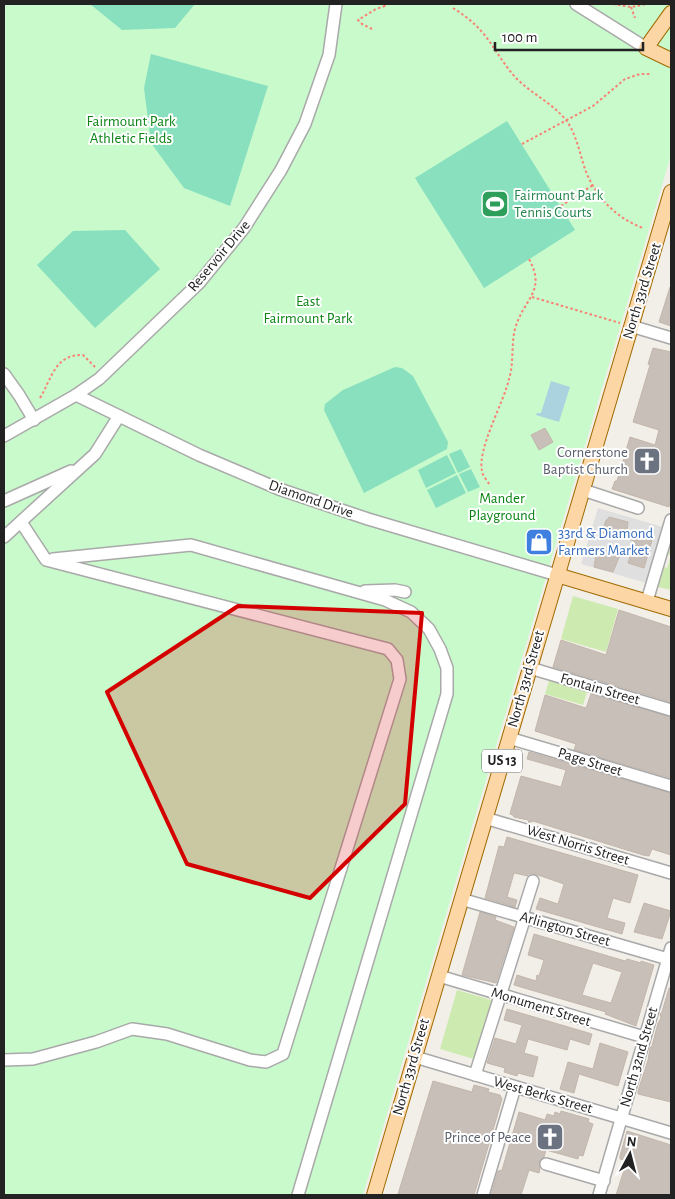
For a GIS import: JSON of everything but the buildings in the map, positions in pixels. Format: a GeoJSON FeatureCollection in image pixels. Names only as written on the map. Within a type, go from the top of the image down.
{"type":"FeatureCollection","features":[{"type":"Feature","properties":{"kind":"main road"},"geometry":{"type":"LineString","coordinates":[[671,13],[646,48],[671,60]]}},
{"type":"Feature","properties":{"kind":"main road","name":"North 33rd Street"},"geometry":{"type":"LineString","coordinates":[[374,1195],[671,192]]}},
{"type":"Feature","properties":{"kind":"main road"},"geometry":{"type":"LineString","coordinates":[[557,575],[671,608]]}},
{"type":"Feature","properties":{"kind":"street","name":"Reservoir Drive"},"geometry":{"type":"LineString","coordinates":[[4,436],[76,395],[99,378],[199,283],[244,228],[281,170],[304,124],[328,55],[336,4]]}},
{"type":"Feature","properties":{"kind":"street"},"geometry":{"type":"LineString","coordinates":[[576,4],[646,48]]}},
{"type":"Feature","properties":{"kind":"street"},"geometry":{"type":"LineString","coordinates":[[631,326],[671,338]]}},
{"type":"Feature","properties":{"kind":"street"},"geometry":{"type":"LineString","coordinates":[[4,374],[19,394],[34,420]]}},
{"type":"Feature","properties":{"kind":"street","name":"Diamond Drive"},"geometry":{"type":"LineString","coordinates":[[76,395],[199,455],[298,496],[361,517],[557,575]]}},
{"type":"Feature","properties":{"kind":"street"},"geometry":{"type":"LineString","coordinates":[[4,537],[95,454],[119,416]]}},
{"type":"Feature","properties":{"kind":"street"},"geometry":{"type":"LineString","coordinates":[[4,501],[80,468]]}},
{"type":"Feature","properties":{"kind":"street"},"geometry":{"type":"LineString","coordinates":[[583,490],[638,508]]}},
{"type":"Feature","properties":{"kind":"street"},"geometry":{"type":"LineString","coordinates":[[647,601],[671,520]]}},
{"type":"Feature","properties":{"kind":"street"},"geometry":{"type":"LineString","coordinates":[[4,1060],[33,1059],[96,1042],[132,1029],[167,1034],[250,1060],[266,1062],[284,1054],[400,679],[397,660],[388,649],[46,560],[21,522]]}},
{"type":"Feature","properties":{"kind":"street"},"geometry":{"type":"LineString","coordinates":[[46,560],[191,544],[385,600],[411,612],[429,629],[440,649],[447,668],[447,694],[298,1195]]}},
{"type":"Feature","properties":{"kind":"street"},"geometry":{"type":"LineString","coordinates":[[356,592],[395,590],[405,592]]}},
{"type":"Feature","properties":{"kind":"street","name":"Fontain Street"},"geometry":{"type":"LineString","coordinates":[[530,668],[671,710]]}},
{"type":"Feature","properties":{"kind":"street","name":"Page Street"},"geometry":{"type":"LineString","coordinates":[[509,738],[671,786]]}},
{"type":"Feature","properties":{"kind":"street","name":"West Norris Street"},"geometry":{"type":"LineString","coordinates":[[485,818],[671,873]]}},
{"type":"Feature","properties":{"kind":"street"},"geometry":{"type":"LineString","coordinates":[[475,1075],[501,994],[533,881]]}},
{"type":"Feature","properties":{"kind":"street","name":"Arlington Street"},"geometry":{"type":"LineString","coordinates":[[461,899],[668,959]]}},
{"type":"Feature","properties":{"kind":"street","name":"North 32nd Street"},"geometry":{"type":"LineString","coordinates":[[599,1195],[671,948]]}},
{"type":"Feature","properties":{"kind":"street","name":"Monument Street"},"geometry":{"type":"LineString","coordinates":[[438,976],[644,1037]]}},
{"type":"Feature","properties":{"kind":"street","name":"West Berks Street"},"geometry":{"type":"LineString","coordinates":[[415,1057],[671,1133]]}},
{"type":"Feature","properties":{"kind":"street"},"geometry":{"type":"LineString","coordinates":[[483,1195],[515,1087]]}},
{"type":"Feature","properties":{"kind":"street"},"geometry":{"type":"LineString","coordinates":[[546,1164],[604,1181]]}},
{"type":"Feature","properties":{"kind":"path"},"geometry":{"type":"LineString","coordinates":[[612,4],[631,7],[647,4]]}},
{"type":"Feature","properties":{"kind":"path"},"geometry":{"type":"LineString","coordinates":[[372,29],[358,20],[376,9],[385,6],[385,8]]}},
{"type":"Feature","properties":{"kind":"path"},"geometry":{"type":"LineString","coordinates":[[631,7],[635,18]]}},
{"type":"Feature","properties":{"kind":"path"},"geometry":{"type":"LineString","coordinates":[[453,8],[480,30],[517,80],[550,104],[566,121],[577,141],[585,168],[593,185],[617,215],[627,222],[643,228]]}},
{"type":"Feature","properties":{"kind":"path"},"geometry":{"type":"LineString","coordinates":[[522,144],[593,106],[625,78],[640,74],[651,74]]}},
{"type":"Feature","properties":{"kind":"path"},"geometry":{"type":"LineString","coordinates":[[561,206],[593,185]]}},
{"type":"Feature","properties":{"kind":"path"},"geometry":{"type":"LineString","coordinates":[[489,484],[482,471],[486,443],[510,377],[514,330],[523,309],[532,296],[537,281],[535,268],[530,258]]}},
{"type":"Feature","properties":{"kind":"path"},"geometry":{"type":"LineString","coordinates":[[532,296],[631,326]]}},
{"type":"Feature","properties":{"kind":"path"},"geometry":{"type":"LineString","coordinates":[[40,398],[58,364],[65,358],[83,355],[94,366]]}},
{"type":"Feature","properties":{"kind":"highlighted area"},"geometry":{"type":"Polygon","coordinates":[[[238,606],[422,613],[405,804],[310,898],[187,864],[107,692],[238,606]]]}},
{"type":"Feature","properties":{"kind":"shaded area"},"geometry":{"type":"Polygon","coordinates":[[[598,508],[663,527],[646,583],[581,564],[598,508]]]}},
{"type":"Feature","properties":{"kind":"green space","name":"East Fairmount Park"},"geometry":{"type":"Polygon","coordinates":[[[4,4],[671,4],[671,155],[363,1195],[4,1195],[4,4]]]}},
{"type":"Feature","properties":{"kind":"green space"},"geometry":{"type":"Polygon","coordinates":[[[90,4],[195,4],[175,28],[122,30],[90,4]]]}},
{"type":"Feature","properties":{"kind":"green space"},"geometry":{"type":"Polygon","coordinates":[[[151,54],[268,86],[230,206],[184,188],[151,143],[144,88],[151,54]]]}},
{"type":"Feature","properties":{"kind":"green space","name":"Fairmount Park Tennis Courts"},"geometry":{"type":"Polygon","coordinates":[[[507,121],[575,230],[484,288],[415,178],[507,121]]]}},
{"type":"Feature","properties":{"kind":"green space"},"geometry":{"type":"Polygon","coordinates":[[[125,230],[160,269],[95,328],[37,265],[73,231],[125,230]]]}},
{"type":"Feature","properties":{"kind":"green space"},"geometry":{"type":"Polygon","coordinates":[[[395,367],[402,368],[413,376],[448,442],[447,449],[364,493],[324,410],[325,404],[343,390],[395,367]]]}},
{"type":"Feature","properties":{"kind":"green space"},"geometry":{"type":"Polygon","coordinates":[[[461,449],[470,467],[458,473],[449,454],[461,449]]]}},
{"type":"Feature","properties":{"kind":"green space"},"geometry":{"type":"Polygon","coordinates":[[[447,455],[456,473],[426,488],[418,470],[447,455]]]}},
{"type":"Feature","properties":{"kind":"green space"},"geometry":{"type":"Polygon","coordinates":[[[471,469],[480,487],[468,492],[459,474],[471,469]]]}},
{"type":"Feature","properties":{"kind":"green space"},"geometry":{"type":"Polygon","coordinates":[[[457,475],[466,493],[436,508],[427,490],[457,475]]]}},
{"type":"Feature","properties":{"kind":"green space"},"geometry":{"type":"Polygon","coordinates":[[[671,540],[671,556],[668,554],[671,540]]]}},
{"type":"Feature","properties":{"kind":"green space"},"geometry":{"type":"Polygon","coordinates":[[[671,556],[671,590],[658,587],[664,567],[667,568],[671,556]]]}},
{"type":"Feature","properties":{"kind":"green space"},"geometry":{"type":"Polygon","coordinates":[[[573,596],[618,609],[606,652],[561,639],[573,596]]]}},
{"type":"Feature","properties":{"kind":"green space"},"geometry":{"type":"Polygon","coordinates":[[[549,681],[587,692],[583,705],[545,694],[549,681]]]}},
{"type":"Feature","properties":{"kind":"green space"},"geometry":{"type":"Polygon","coordinates":[[[457,990],[495,1001],[477,1060],[440,1049],[457,990]]]}},
{"type":"Feature","properties":{"kind":"water"},"geometry":{"type":"Polygon","coordinates":[[[551,381],[570,387],[559,422],[536,415],[541,413],[551,381]]]}},
{"type":"Feature","properties":{"kind":"place","name":"Fairmount Park Tennis Courts"},"geometry":{"type":"Point","coordinates":[495,204]}},
{"type":"Feature","properties":{"kind":"place","name":"Cornerstone Baptist Church"},"geometry":{"type":"Point","coordinates":[647,461]}},
{"type":"Feature","properties":{"kind":"place","name":"33rd & Diamond Farmers Market"},"geometry":{"type":"Point","coordinates":[539,542]}},
{"type":"Feature","properties":{"kind":"place","name":"Prince of Peace"},"geometry":{"type":"Point","coordinates":[550,1137]}},
{"type":"Feature","properties":{"kind":"park label","name":"Fairmount Park Athletic Fields"},"geometry":{"type":"Point","coordinates":[131,130]}},
{"type":"Feature","properties":{"kind":"park label","name":"Mander Playground"},"geometry":{"type":"Point","coordinates":[502,506]}}]}
